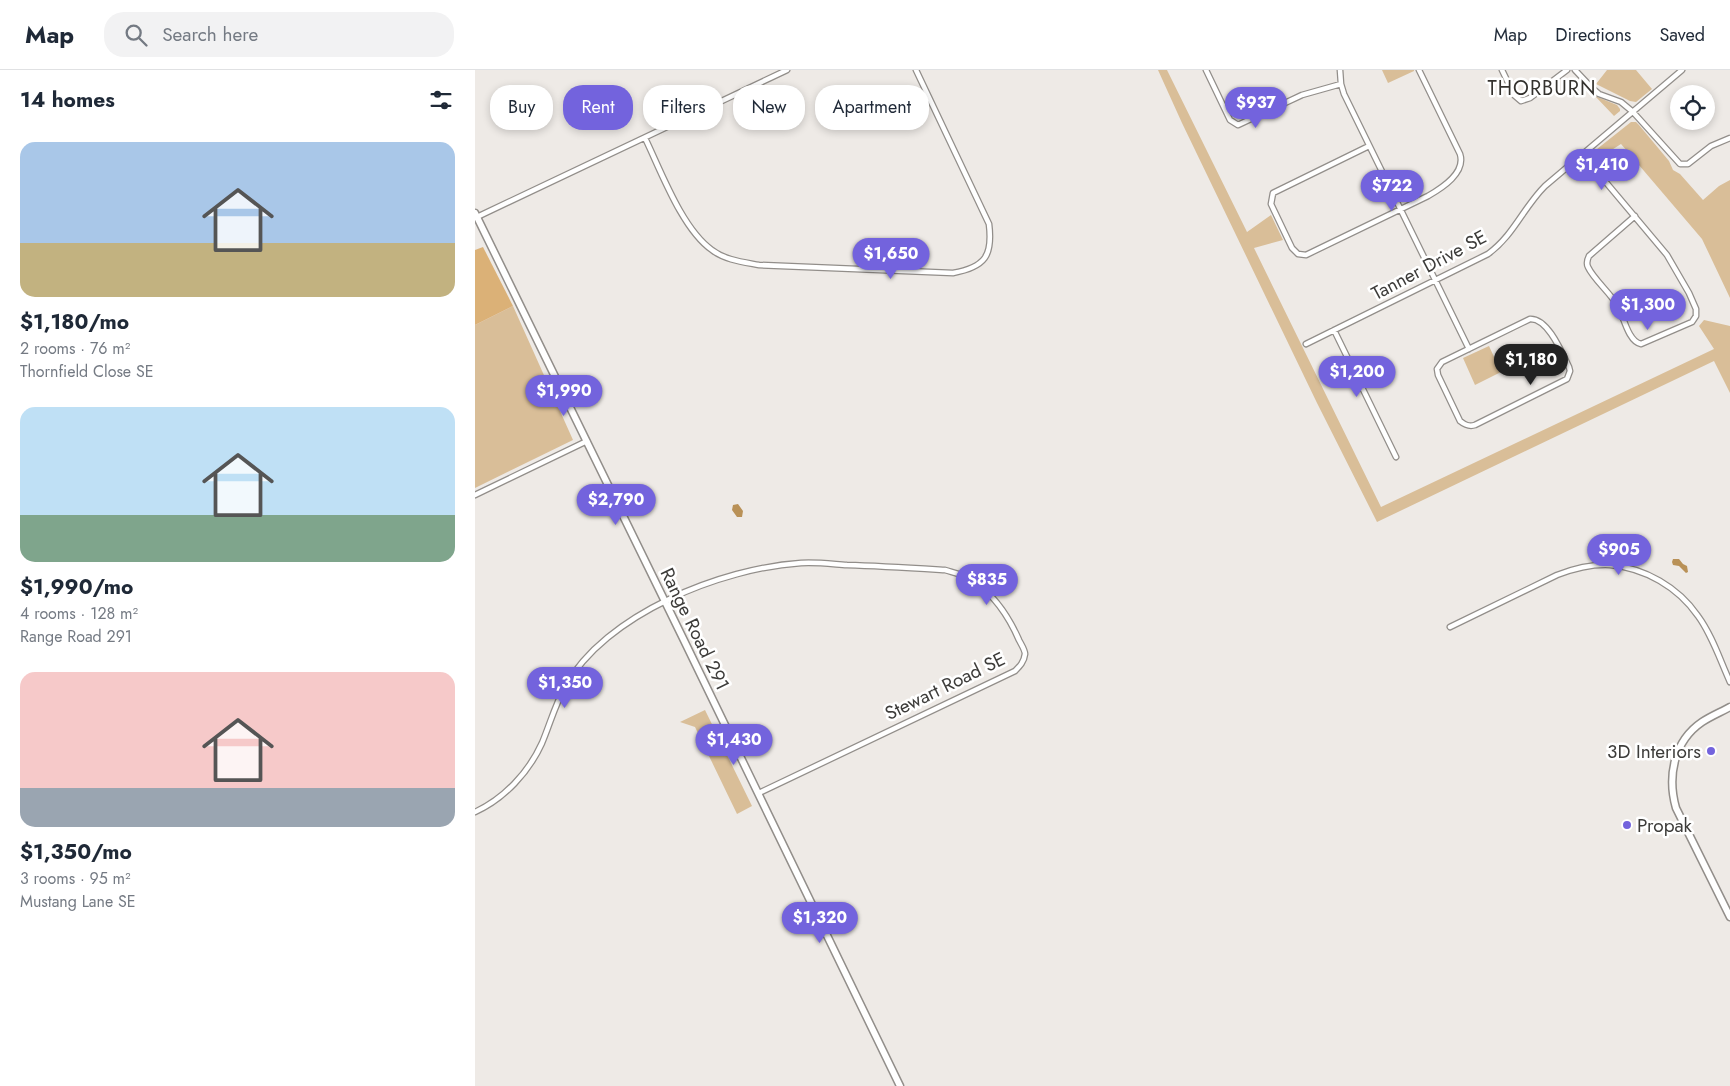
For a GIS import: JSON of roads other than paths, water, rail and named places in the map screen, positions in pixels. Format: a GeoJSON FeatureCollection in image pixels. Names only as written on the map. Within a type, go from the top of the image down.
{"type":"FeatureCollection","features":[{"type":"Feature","properties":{"kind":"street"},"geometry":{"type":"LineString","coordinates":[[476,215],[645,138],[787,70]]}},
{"type":"Feature","properties":{"kind":"street"},"geometry":{"type":"LineString","coordinates":[[645,138],[686,220],[699,238],[712,250],[725,257],[759,265],[953,273],[970,270],[987,255],[991,242],[989,224],[917,70]]}},
{"type":"Feature","properties":{"kind":"street"},"geometry":{"type":"LineString","coordinates":[[1206,70],[1230,120],[1238,125],[1302,95],[1341,84]]}},
{"type":"Feature","properties":{"kind":"street"},"geometry":{"type":"LineString","coordinates":[[1340,70],[1341,84],[1369,146],[1469,349]]}},
{"type":"Feature","properties":{"kind":"street"},"geometry":{"type":"LineString","coordinates":[[1369,146],[1273,193],[1271,204],[1292,248],[1298,254],[1306,255],[1437,191],[1460,169],[1462,162],[1460,154],[1419,70]]}},
{"type":"Feature","properties":{"kind":"street"},"geometry":{"type":"LineString","coordinates":[[1502,70],[1514,96],[1521,101],[1530,98],[1567,70]]}},
{"type":"Feature","properties":{"kind":"street"},"geometry":{"type":"LineString","coordinates":[[1575,70],[1599,94],[1621,102],[1633,112],[1680,164],[1688,164],[1711,146],[1730,138]]}},
{"type":"Feature","properties":{"kind":"street","name":"Tanner Drive SE"},"geometry":{"type":"LineString","coordinates":[[1306,344],[1436,281],[1497,248],[1514,229],[1537,194],[1682,70]]}},
{"type":"Feature","properties":{"kind":"street"},"geometry":{"type":"LineString","coordinates":[[1583,155],[1635,216],[1674,264],[1696,312],[1695,319],[1691,322],[1641,344],[1637,343],[1632,337],[1613,298],[1589,269],[1587,262],[1589,256],[1635,216]]}},
{"type":"Feature","properties":{"kind":"street","name":"Range Road 291"},"geometry":{"type":"LineString","coordinates":[[476,215],[900,1086]]}},
{"type":"Feature","properties":{"kind":"street"},"geometry":{"type":"LineString","coordinates":[[1530,319],[1535,319],[1541,322],[1558,345],[1569,367],[1569,375],[1563,381],[1475,424],[1467,426],[1460,421],[1438,375],[1437,369],[1442,362],[1469,349],[1530,319]]}},
{"type":"Feature","properties":{"kind":"street"},"geometry":{"type":"LineString","coordinates":[[1334,330],[1396,456]]}},
{"type":"Feature","properties":{"kind":"street"},"geometry":{"type":"LineString","coordinates":[[475,495],[587,441]]}},
{"type":"Feature","properties":{"kind":"street","name":"Stewart Road SE"},"geometry":{"type":"LineString","coordinates":[[664,602],[699,586],[731,575],[802,562],[915,568],[945,570],[962,574],[973,580],[988,592],[1011,621],[1025,653],[1023,662],[1015,671],[759,793]]}},
{"type":"Feature","properties":{"kind":"street"},"geometry":{"type":"LineString","coordinates":[[1450,627],[1557,575],[1590,566],[1609,565],[1628,568],[1663,582],[1687,602],[1698,616],[1708,634],[1730,682]]}},
{"type":"Feature","properties":{"kind":"street"},"geometry":{"type":"LineString","coordinates":[[475,812],[505,793],[530,765],[543,742],[565,686],[588,656],[607,636],[664,602]]}},
{"type":"Feature","properties":{"kind":"street"},"geometry":{"type":"LineString","coordinates":[[1730,707],[1702,722],[1691,731],[1677,751],[1671,778],[1676,808],[1730,917]]}},
{"type":"Feature","properties":{"kind":"place","name":"3D Interiors"},"geometry":{"type":"Point","coordinates":[1711,751]}},
{"type":"Feature","properties":{"kind":"place","name":"Propak"},"geometry":{"type":"Point","coordinates":[1627,825]}},
{"type":"Feature","properties":{"kind":"district","name":"THORBURN"},"geometry":{"type":"Point","coordinates":[1542,88]}}]}
